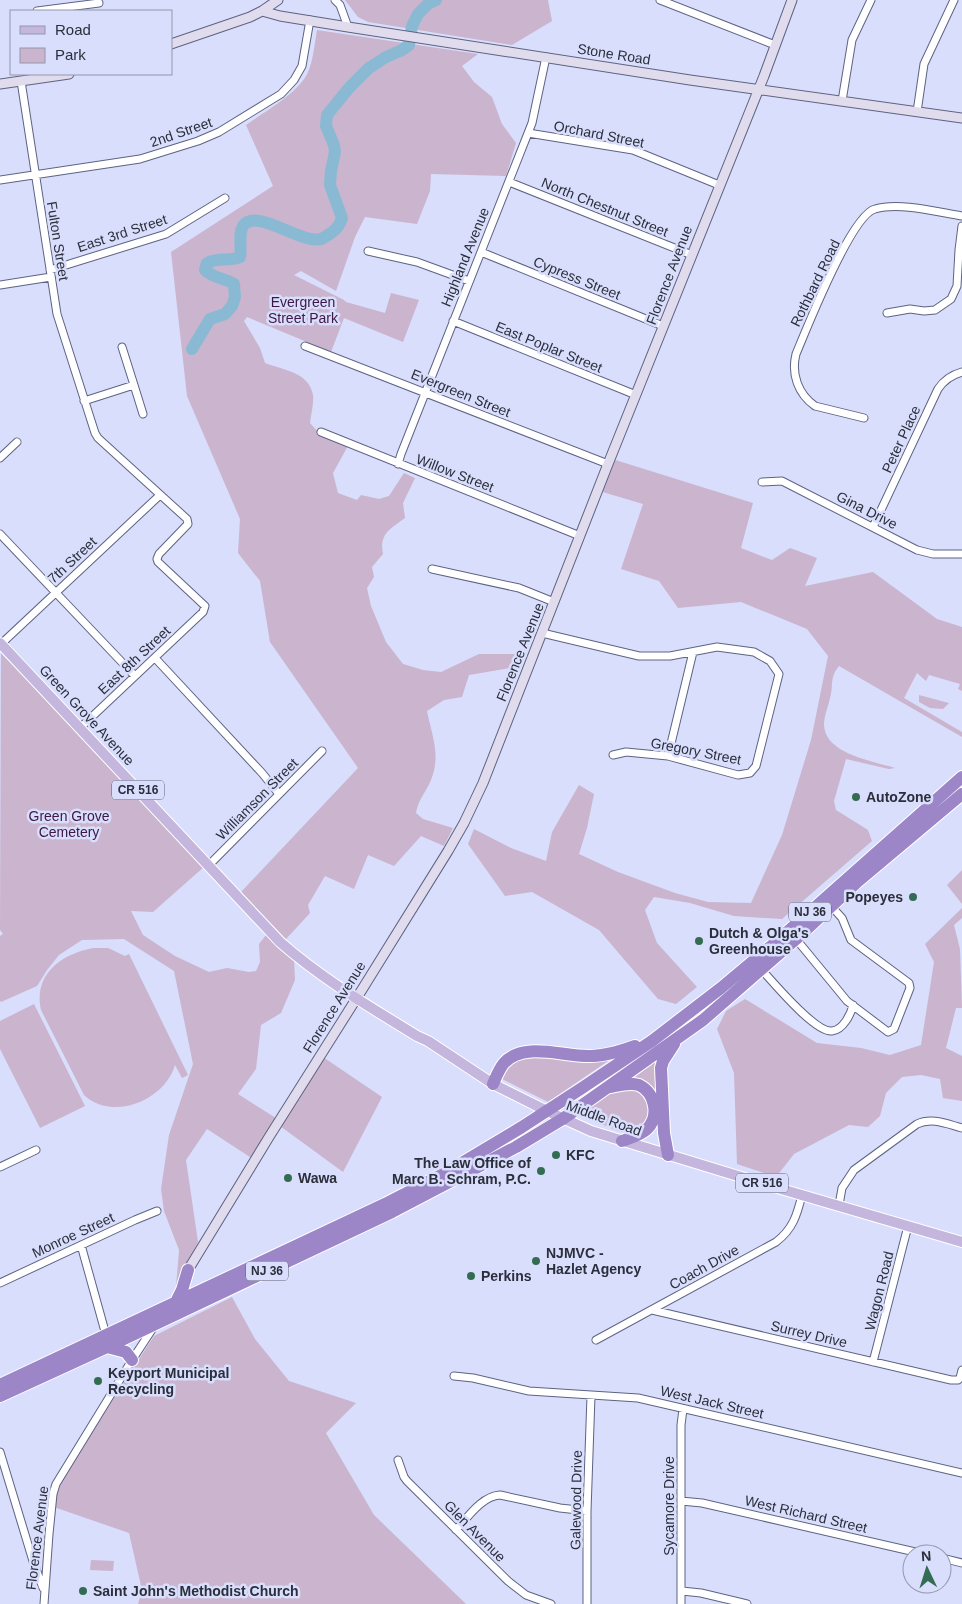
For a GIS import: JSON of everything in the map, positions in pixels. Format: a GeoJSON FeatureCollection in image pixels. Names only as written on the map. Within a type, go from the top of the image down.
{"type":"FeatureCollection","features":[{"type":"Feature","properties":{"kind":"highway","name":"NJ 36"},"geometry":{"type":"LineString","coordinates":[[0,1396],[107,1341],[176,1302],[271,1259],[423,1185],[547,1111],[652,1040],[721,988],[776,942],[962,777]]}},
{"type":"Feature","properties":{"kind":"highway","name":"NJ 36"},"geometry":{"type":"LineString","coordinates":[[0,1385],[107,1341],[156,1324],[392,1212],[508,1151],[564,1118],[703,1020],[831,906],[962,794]]}},
{"type":"Feature","properties":{"kind":"highway"},"geometry":{"type":"LineString","coordinates":[[668,1155],[664,1133],[661,1068],[662,1061],[677,1038]]}},
{"type":"Feature","properties":{"kind":"highway"},"geometry":{"type":"LineString","coordinates":[[493,1084],[505,1062],[521,1053],[533,1051],[590,1056],[615,1054],[652,1040]]}},
{"type":"Feature","properties":{"kind":"highway"},"geometry":{"type":"LineString","coordinates":[[606,1088],[629,1083],[638,1085],[649,1094],[654,1106],[654,1119],[646,1130],[622,1141]]}},
{"type":"Feature","properties":{"kind":"highway"},"geometry":{"type":"LineString","coordinates":[[188,1270],[196,1282],[201,1286],[208,1287]]}},
{"type":"Feature","properties":{"kind":"highway"},"geometry":{"type":"LineString","coordinates":[[176,1302],[188,1270]]}},
{"type":"Feature","properties":{"kind":"highway"},"geometry":{"type":"LineString","coordinates":[[107,1341],[126,1352],[132,1360]]}},
{"type":"Feature","properties":{"kind":"main road","name":"Green Grove Avenue"},"geometry":{"type":"LineString","coordinates":[[0,644],[276,937]]}},
{"type":"Feature","properties":{"kind":"main road","name":"Middle Road"},"geometry":{"type":"LineString","coordinates":[[276,937],[311,968],[493,1084],[591,1131],[962,1242]]}},
{"type":"Feature","properties":{"kind":"street"},"geometry":{"type":"LineString","coordinates":[[172,44],[239,21],[262,11],[278,0]]}},
{"type":"Feature","properties":{"kind":"street"},"geometry":{"type":"LineString","coordinates":[[336,0],[340,5],[348,27]]}},
{"type":"Feature","properties":{"kind":"street"},"geometry":{"type":"LineString","coordinates":[[660,0],[775,45]]}},
{"type":"Feature","properties":{"kind":"street","name":"Florence Avenue"},"geometry":{"type":"LineString","coordinates":[[188,1270],[464,823],[483,783],[792,0]]}},
{"type":"Feature","properties":{"kind":"street"},"geometry":{"type":"LineString","coordinates":[[842,101],[851,45],[871,0]]}},
{"type":"Feature","properties":{"kind":"street"},"geometry":{"type":"LineString","coordinates":[[917,112],[924,64],[954,0]]}},
{"type":"Feature","properties":{"kind":"street"},"geometry":{"type":"LineString","coordinates":[[44,10],[99,2]]}},
{"type":"Feature","properties":{"kind":"street","name":"Stone Road"},"geometry":{"type":"LineString","coordinates":[[262,11],[424,39],[758,90],[962,118]]}},
{"type":"Feature","properties":{"kind":"street","name":"2nd Street"},"geometry":{"type":"LineString","coordinates":[[0,180],[140,159],[198,141],[229,127],[281,94],[294,80],[302,66],[310,20]]}},
{"type":"Feature","properties":{"kind":"street","name":"Highland Avenue"},"geometry":{"type":"LineString","coordinates":[[398,464],[400,454],[535,114],[546,57]]}},
{"type":"Feature","properties":{"kind":"street"},"geometry":{"type":"LineString","coordinates":[[0,84],[62,75]]}},
{"type":"Feature","properties":{"kind":"street","name":"Fulton Street"},"geometry":{"type":"LineString","coordinates":[[21,81],[60,329],[84,402],[98,438],[190,521],[159,554],[157,559],[202,602],[204,609]]}},
{"type":"Feature","properties":{"kind":"street","name":"Orchard Street"},"geometry":{"type":"LineString","coordinates":[[528,133],[633,150],[719,185]]}},
{"type":"Feature","properties":{"kind":"street","name":"North Chestnut Street"},"geometry":{"type":"LineString","coordinates":[[509,182],[692,255]]}},
{"type":"Feature","properties":{"kind":"street","name":"East 3rd Street"},"geometry":{"type":"LineString","coordinates":[[0,285],[51,273],[172,231],[225,198]]}},
{"type":"Feature","properties":{"kind":"street","name":"Rothbard Road"},"geometry":{"type":"LineString","coordinates":[[864,418],[815,406],[808,401],[796,385],[794,362],[796,354],[819,297],[858,226],[873,209],[892,206],[962,216]]}},
{"type":"Feature","properties":{"kind":"street"},"geometry":{"type":"LineString","coordinates":[[887,313],[910,308],[924,311],[935,310],[951,299],[957,286],[962,226]]}},
{"type":"Feature","properties":{"kind":"street"},"geometry":{"type":"LineString","coordinates":[[368,251],[417,262],[469,281]]}},
{"type":"Feature","properties":{"kind":"street","name":"Cypress Street"},"geometry":{"type":"LineString","coordinates":[[481,252],[663,326]]}},
{"type":"Feature","properties":{"kind":"street","name":"East Poplar Street"},"geometry":{"type":"LineString","coordinates":[[453,321],[636,395]]}},
{"type":"Feature","properties":{"kind":"street","name":"Evergreen Street"},"geometry":{"type":"LineString","coordinates":[[305,346],[608,464]]}},
{"type":"Feature","properties":{"kind":"street"},"geometry":{"type":"LineString","coordinates":[[122,347],[143,414]]}},
{"type":"Feature","properties":{"kind":"street","name":"Peter Place"},"geometry":{"type":"LineString","coordinates":[[873,527],[938,389],[952,375],[962,372]]}},
{"type":"Feature","properties":{"kind":"street"},"geometry":{"type":"LineString","coordinates":[[84,402],[134,385]]}},
{"type":"Feature","properties":{"kind":"street","name":"Willow Street"},"geometry":{"type":"LineString","coordinates":[[321,432],[580,536]]}},
{"type":"Feature","properties":{"kind":"street"},"geometry":{"type":"LineString","coordinates":[[0,458],[17,442]]}},
{"type":"Feature","properties":{"kind":"street","name":"Gina Drive"},"geometry":{"type":"LineString","coordinates":[[762,482],[782,481],[917,550],[933,554],[962,554]]}},
{"type":"Feature","properties":{"kind":"street","name":"7th Street"},"geometry":{"type":"LineString","coordinates":[[0,644],[160,495]]}},
{"type":"Feature","properties":{"kind":"street"},"geometry":{"type":"LineString","coordinates":[[0,534],[135,676]]}},
{"type":"Feature","properties":{"kind":"street"},"geometry":{"type":"LineString","coordinates":[[432,568],[519,588],[554,602]]}},
{"type":"Feature","properties":{"kind":"street","name":"East 8th Street"},"geometry":{"type":"LineString","coordinates":[[80,728],[204,609]]}},
{"type":"Feature","properties":{"kind":"street","name":"Gregory Street"},"geometry":{"type":"LineString","coordinates":[[542,633],[639,656],[670,656],[717,647],[754,652],[770,661],[779,674],[756,766],[750,773],[738,775],[668,756],[626,752],[613,756]]}},
{"type":"Feature","properties":{"kind":"street"},"geometry":{"type":"LineString","coordinates":[[668,756],[692,652]]}},
{"type":"Feature","properties":{"kind":"street"},"geometry":{"type":"LineString","coordinates":[[154,658],[262,772],[279,794]]}},
{"type":"Feature","properties":{"kind":"street","name":"Williamson Street"},"geometry":{"type":"LineString","coordinates":[[208,865],[322,751]]}},
{"type":"Feature","properties":{"kind":"street"},"geometry":{"type":"LineString","coordinates":[[796,939],[830,982],[853,1005],[888,1032],[894,1030],[910,986],[909,983],[851,940],[842,918],[831,906]]}},
{"type":"Feature","properties":{"kind":"street"},"geometry":{"type":"LineString","coordinates":[[761,968],[820,1029],[836,1030],[850,1016],[853,1005]]}},
{"type":"Feature","properties":{"kind":"street"},"geometry":{"type":"LineString","coordinates":[[838,1205],[842,1188],[854,1170],[917,1124],[934,1121],[962,1128]]}},
{"type":"Feature","properties":{"kind":"street"},"geometry":{"type":"LineString","coordinates":[[0,1167],[36,1150]]}},
{"type":"Feature","properties":{"kind":"street","name":"Coach Drive"},"geometry":{"type":"LineString","coordinates":[[596,1340],[783,1237],[794,1222],[802,1195]]}},
{"type":"Feature","properties":{"kind":"street","name":"Monroe Street"},"geometry":{"type":"LineString","coordinates":[[0,1283],[158,1211]]}},
{"type":"Feature","properties":{"kind":"street","name":"Wagon Road"},"geometry":{"type":"LineString","coordinates":[[873,1362],[908,1226]]}},
{"type":"Feature","properties":{"kind":"street"},"geometry":{"type":"LineString","coordinates":[[81,1245],[107,1341]]}},
{"type":"Feature","properties":{"kind":"street","name":"Surrey Drive"},"geometry":{"type":"LineString","coordinates":[[652,1310],[951,1380],[958,1380],[962,1370]]}},
{"type":"Feature","properties":{"kind":"street","name":"Florence Avenue"},"geometry":{"type":"LineString","coordinates":[[44,1604],[53,1494],[56,1484],[156,1324]]}},
{"type":"Feature","properties":{"kind":"street","name":"West Jack Street"},"geometry":{"type":"LineString","coordinates":[[454,1376],[473,1378],[529,1391],[638,1398],[962,1472]]}},
{"type":"Feature","properties":{"kind":"street","name":"Galewood Drive"},"geometry":{"type":"LineString","coordinates":[[587,1604],[587,1511],[591,1396]]}},
{"type":"Feature","properties":{"kind":"street","name":"Sycamore Drive"},"geometry":{"type":"LineString","coordinates":[[681,1604],[683,1409]]}},
{"type":"Feature","properties":{"kind":"street"},"geometry":{"type":"LineString","coordinates":[[0,1452],[32,1561],[44,1589]]}},
{"type":"Feature","properties":{"kind":"street","name":"Glen Avenue"},"geometry":{"type":"LineString","coordinates":[[398,1460],[407,1481],[517,1589],[539,1601],[551,1604]]}},
{"type":"Feature","properties":{"kind":"street"},"geometry":{"type":"LineString","coordinates":[[456,1530],[483,1502],[500,1495],[560,1508],[587,1511]]}},
{"type":"Feature","properties":{"kind":"street","name":"West Richard Street"},"geometry":{"type":"LineString","coordinates":[[682,1501],[702,1503],[902,1549]]}},
{"type":"Feature","properties":{"kind":"street"},"geometry":{"type":"LineString","coordinates":[[682,1591],[701,1593],[747,1604]]}},
{"type":"Feature","properties":{"kind":"green space"},"geometry":{"type":"Polygon","coordinates":[[[345,0],[548,0],[552,21],[512,45],[368,22],[358,17],[345,0]]]}},
{"type":"Feature","properties":{"kind":"green space","name":"Evergreen Street Park"},"geometry":{"type":"Polygon","coordinates":[[[317,30],[478,54],[462,66],[474,82],[492,97],[502,124],[516,143],[506,176],[431,174],[430,191],[417,224],[365,217],[355,237],[336,291],[301,271],[294,275],[346,302],[385,313],[391,293],[419,300],[403,342],[344,318],[331,352],[247,317],[244,321],[260,348],[265,363],[294,373],[311,387],[313,405],[310,423],[318,432],[349,444],[333,473],[338,493],[357,500],[361,495],[379,499],[389,496],[404,473],[415,478],[403,503],[405,518],[390,529],[384,537],[383,554],[372,567],[374,577],[367,588],[371,606],[386,642],[403,664],[423,670],[441,672],[479,654],[525,654],[521,666],[469,675],[462,697],[444,700],[427,711],[435,746],[435,762],[431,780],[420,800],[416,813],[423,819],[453,828],[444,846],[421,836],[394,866],[368,855],[354,889],[325,876],[308,905],[310,913],[286,939],[241,892],[358,768],[270,642],[260,581],[238,553],[240,519],[187,396],[171,252],[273,186],[246,125],[289,95],[303,80],[311,63],[317,30]]]}},
{"type":"Feature","properties":{"kind":"green space"},"geometry":{"type":"Polygon","coordinates":[[[609,458],[753,503],[741,548],[772,560],[790,548],[817,558],[805,586],[873,572],[937,619],[962,627],[962,691],[958,689],[960,684],[929,675],[926,681],[917,673],[904,698],[962,732],[962,737],[839,666],[834,674],[824,722],[826,735],[841,750],[863,759],[895,768],[889,769],[846,759],[834,801],[836,810],[868,830],[872,841],[782,919],[734,916],[690,903],[654,897],[645,910],[657,943],[697,987],[676,1004],[658,999],[599,930],[532,892],[505,896],[468,844],[474,829],[511,848],[546,861],[552,832],[579,785],[594,794],[579,854],[618,872],[675,893],[708,902],[751,903],[782,835],[811,740],[828,656],[807,629],[741,602],[678,608],[659,581],[621,569],[643,504],[596,490],[609,458]]]}},
{"type":"Feature","properties":{"kind":"green space","name":"Green Grove Cemetery"},"geometry":{"type":"Polygon","coordinates":[[[1,653],[205,866],[153,912],[131,911],[143,935],[175,956],[209,972],[227,968],[249,972],[256,971],[260,962],[259,944],[266,935],[294,960],[295,980],[281,1013],[261,1025],[256,1069],[238,1094],[279,1120],[320,1055],[382,1097],[343,1172],[280,1126],[253,1159],[207,1129],[186,1160],[198,1242],[176,1287],[179,1250],[164,1211],[161,1189],[169,1135],[193,1064],[174,971],[124,939],[82,940],[59,955],[37,986],[0,1001],[0,936],[3,934],[0,930],[1,653]]]}},
{"type":"Feature","properties":{"kind":"green space"},"geometry":{"type":"Polygon","coordinates":[[[919,695],[949,703],[943,709],[930,708],[919,702],[919,695]]]}},
{"type":"Feature","properties":{"kind":"green space"},"geometry":{"type":"Polygon","coordinates":[[[962,870],[962,904],[947,885],[962,870]]]}},
{"type":"Feature","properties":{"kind":"green space"},"geometry":{"type":"Polygon","coordinates":[[[962,908],[962,918],[954,925],[960,949],[962,1008],[956,1008],[946,1048],[962,1056],[962,1101],[943,1098],[940,1079],[921,1075],[902,1077],[886,1093],[880,1116],[868,1127],[849,1125],[794,1154],[776,1177],[737,1164],[734,1073],[717,1029],[726,1011],[745,999],[817,1043],[861,1048],[890,1055],[921,1045],[934,962],[925,944],[962,908]]]}},
{"type":"Feature","properties":{"kind":"green space"},"geometry":{"type":"Polygon","coordinates":[[[93,948],[108,948],[125,956],[129,954],[188,1075],[182,1078],[175,1065],[161,1088],[137,1103],[123,1107],[109,1107],[96,1103],[84,1095],[41,1010],[41,986],[52,968],[70,955],[93,948]]]}},
{"type":"Feature","properties":{"kind":"green space"},"geometry":{"type":"Polygon","coordinates":[[[34,1004],[85,1106],[40,1128],[0,1049],[0,1021],[34,1004]]]}},
{"type":"Feature","properties":{"kind":"green space"},"geometry":{"type":"Polygon","coordinates":[[[521,1055],[611,1059],[548,1102],[502,1079],[502,1072],[521,1055]]]}},
{"type":"Feature","properties":{"kind":"green space"},"geometry":{"type":"Polygon","coordinates":[[[659,1059],[658,1097],[641,1080],[635,1077],[659,1059]]]}},
{"type":"Feature","properties":{"kind":"green space"},"geometry":{"type":"Polygon","coordinates":[[[620,1087],[643,1091],[651,1107],[647,1124],[630,1133],[618,1131],[580,1115],[620,1087]]]}},
{"type":"Feature","properties":{"kind":"green space"},"geometry":{"type":"Polygon","coordinates":[[[232,1297],[255,1339],[289,1381],[356,1403],[326,1433],[374,1515],[466,1604],[138,1604],[142,1590],[129,1533],[51,1506],[53,1492],[154,1336],[232,1297]]]}},
{"type":"Feature","properties":{"kind":"green space"},"geometry":{"type":"Polygon","coordinates":[[[91,1560],[114,1561],[113,1571],[90,1570],[91,1560]]]}},
{"type":"Feature","properties":{"kind":"waterway"},"geometry":{"type":"LineString","coordinates":[[192,349],[210,319],[225,314],[232,306],[235,297],[234,284],[205,270],[207,263],[211,261],[240,257],[243,226],[249,221],[258,221],[312,239],[322,239],[338,227],[342,218],[330,185],[335,152],[326,126],[327,115],[349,88],[369,68],[409,45],[412,26],[418,14],[428,4],[436,0]]}},
{"type":"Feature","properties":{"kind":"place","name":"AutoZone"},"geometry":{"type":"Point","coordinates":[856,797]}},
{"type":"Feature","properties":{"kind":"place","name":"Popeyes"},"geometry":{"type":"Point","coordinates":[913,897]}},
{"type":"Feature","properties":{"kind":"place","name":"Dutch & Olga's Greenhouse"},"geometry":{"type":"Point","coordinates":[699,941]}},
{"type":"Feature","properties":{"kind":"place","name":"KFC"},"geometry":{"type":"Point","coordinates":[556,1155]}},
{"type":"Feature","properties":{"kind":"place","name":"The Law Office of Marc B. Schram, P.C."},"geometry":{"type":"Point","coordinates":[541,1171]}},
{"type":"Feature","properties":{"kind":"place","name":"Wawa"},"geometry":{"type":"Point","coordinates":[288,1178]}},
{"type":"Feature","properties":{"kind":"place","name":"NJMVC - Hazlet Agency"},"geometry":{"type":"Point","coordinates":[536,1261]}},
{"type":"Feature","properties":{"kind":"place","name":"Perkins"},"geometry":{"type":"Point","coordinates":[471,1276]}},
{"type":"Feature","properties":{"kind":"place","name":"Keyport Municipal Recycling"},"geometry":{"type":"Point","coordinates":[98,1381]}},
{"type":"Feature","properties":{"kind":"place","name":"Saint John's Methodist Church"},"geometry":{"type":"Point","coordinates":[83,1591]}}]}
